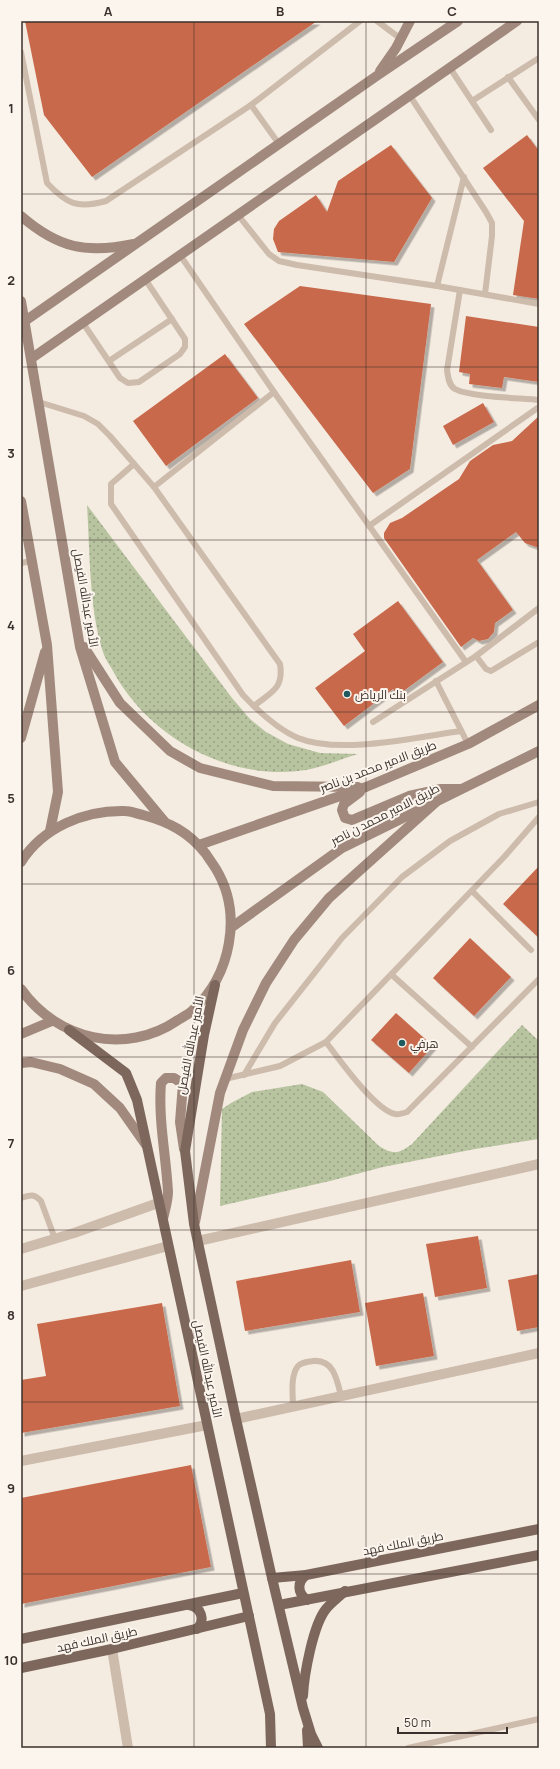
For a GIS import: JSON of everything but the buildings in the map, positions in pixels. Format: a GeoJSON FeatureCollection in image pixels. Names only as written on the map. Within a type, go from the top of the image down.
{"type":"FeatureCollection","features":[{"type":"Feature","properties":{"kind":"main road","name":"الأمير عبدالله الفيصل"},"geometry":{"type":"LineString","coordinates":[[215,985],[204,1035],[185,1151],[194,1224],[272,1578],[303,1708],[311,1734],[318,1748]]}},
{"type":"Feature","properties":{"kind":"main road","name":"الأمير عبدالله الفيصل"},"geometry":{"type":"LineString","coordinates":[[69,1030],[126,1073],[137,1100],[158,1203],[270,1714],[272,1746]]}},
{"type":"Feature","properties":{"kind":"main road","name":"طريق الملك فهد"},"geometry":{"type":"LineString","coordinates":[[272,1578],[306,1575],[539,1529]]}},
{"type":"Feature","properties":{"kind":"main road"},"geometry":{"type":"LineString","coordinates":[[279,1605],[345,1591],[539,1555]]}},
{"type":"Feature","properties":{"kind":"main road"},"geometry":{"type":"LineString","coordinates":[[306,1575],[301,1580],[299,1587],[301,1594],[307,1600]]}},
{"type":"Feature","properties":{"kind":"main road"},"geometry":{"type":"LineString","coordinates":[[303,1708],[302,1694],[317,1626],[326,1609],[345,1591]]}},
{"type":"Feature","properties":{"kind":"main road","name":"طريق الملك فهد"},"geometry":{"type":"LineString","coordinates":[[21,1639],[243,1593]]}},
{"type":"Feature","properties":{"kind":"main road"},"geometry":{"type":"LineString","coordinates":[[189,1605],[196,1607],[202,1616],[202,1623],[197,1629]]}},
{"type":"Feature","properties":{"kind":"main road","name":"طريق الملك فهد"},"geometry":{"type":"LineString","coordinates":[[21,1668],[112,1649],[249,1616]]}},
{"type":"Feature","properties":{"kind":"main road"},"geometry":{"type":"LineString","coordinates":[[307,1720],[308,1748]]}},
{"type":"Feature","properties":{"kind":"street"},"geometry":{"type":"LineString","coordinates":[[378,75],[401,39],[410,21]]}},
{"type":"Feature","properties":{"kind":"street"},"geometry":{"type":"LineString","coordinates":[[21,300],[25,321],[458,21]]}},
{"type":"Feature","properties":{"kind":"street"},"geometry":{"type":"LineString","coordinates":[[32,358],[517,21]]}},
{"type":"Feature","properties":{"kind":"street"},"geometry":{"type":"LineString","coordinates":[[21,216],[33,226],[57,241],[87,249],[112,248],[138,243]]}},
{"type":"Feature","properties":{"kind":"street","name":"الأمير عبدالله الفيصل"},"geometry":{"type":"LineString","coordinates":[[25,321],[79,638],[115,762],[164,821]]}},
{"type":"Feature","properties":{"kind":"street"},"geometry":{"type":"LineString","coordinates":[[21,501],[47,645],[58,792],[50,831]]}},
{"type":"Feature","properties":{"kind":"street"},"geometry":{"type":"LineString","coordinates":[[79,638],[120,703],[170,751],[200,768],[273,786],[366,787]]}},
{"type":"Feature","properties":{"kind":"street"},"geometry":{"type":"LineString","coordinates":[[21,738],[47,645]]}},
{"type":"Feature","properties":{"kind":"street","name":"طريق الامير محمد بن ناصر"},"geometry":{"type":"LineString","coordinates":[[199,845],[366,787],[468,744],[539,705]]}},
{"type":"Feature","properties":{"kind":"street","name":"طريق الامير محمد ن ناصر"},"geometry":{"type":"LineString","coordinates":[[232,927],[342,848],[539,751]]}},
{"type":"Feature","properties":{"kind":"street"},"geometry":{"type":"LineString","coordinates":[[366,787],[344,804],[342,810],[345,818],[352,820],[409,796],[441,789],[463,789]]}},
{"type":"Feature","properties":{"kind":"street"},"geometry":{"type":"LineString","coordinates":[[194,1224],[220,1093],[243,1030],[266,983],[294,940],[329,898],[436,802]]}},
{"type":"Feature","properties":{"kind":"street"},"geometry":{"type":"LineString","coordinates":[[21,862],[24,852],[50,831],[86,814],[126,811],[164,821],[183,832],[199,845],[217,869],[228,897],[232,927],[227,957],[215,985],[193,1010],[166,1029],[134,1039],[101,1039],[69,1030],[52,1021],[31,1003],[21,989]]}},
{"type":"Feature","properties":{"kind":"street"},"geometry":{"type":"LineString","coordinates":[[21,1034],[52,1021]]}},
{"type":"Feature","properties":{"kind":"street"},"geometry":{"type":"LineString","coordinates":[[21,1063],[31,1062],[60,1069],[94,1084],[120,1108],[146,1145]]}},
{"type":"Feature","properties":{"kind":"street"},"geometry":{"type":"LineString","coordinates":[[163,1223],[168,1193],[160,1121],[160,1092],[161,1083],[166,1078],[174,1078],[183,1084],[180,1122],[185,1151]]}},
{"type":"Feature","properties":{"kind":"street"},"geometry":{"type":"LineString","coordinates":[[198,1241],[539,1164]]}},
{"type":"Feature","properties":{"kind":"street"},"geometry":{"type":"LineString","coordinates":[[21,1249],[124,1216],[158,1203]]}},
{"type":"Feature","properties":{"kind":"street"},"geometry":{"type":"LineString","coordinates":[[21,1286],[168,1246]]}},
{"type":"Feature","properties":{"kind":"street"},"geometry":{"type":"LineString","coordinates":[[236,1419],[539,1352]]}},
{"type":"Feature","properties":{"kind":"street"},"geometry":{"type":"LineString","coordinates":[[21,1462],[207,1425]]}},
{"type":"Feature","properties":{"kind":"street"},"geometry":{"type":"LineString","coordinates":[[112,1649],[128,1748]]}},
{"type":"Feature","properties":{"kind":"lane"},"geometry":{"type":"LineString","coordinates":[[21,52],[47,183],[60,196],[75,204],[90,206],[106,201],[250,105],[360,21]]}},
{"type":"Feature","properties":{"kind":"lane"},"geometry":{"type":"LineString","coordinates":[[377,21],[401,39]]}},
{"type":"Feature","properties":{"kind":"lane"},"geometry":{"type":"LineString","coordinates":[[472,101],[539,58]]}},
{"type":"Feature","properties":{"kind":"lane"},"geometry":{"type":"LineString","coordinates":[[450,68],[491,130]]}},
{"type":"Feature","properties":{"kind":"lane"},"geometry":{"type":"LineString","coordinates":[[508,77],[539,120]]}},
{"type":"Feature","properties":{"kind":"lane"},"geometry":{"type":"LineString","coordinates":[[410,96],[464,177],[492,223],[492,236],[485,294]]}},
{"type":"Feature","properties":{"kind":"lane"},"geometry":{"type":"LineString","coordinates":[[250,105],[279,144]]}},
{"type":"Feature","properties":{"kind":"lane"},"geometry":{"type":"LineString","coordinates":[[437,286],[464,177]]}},
{"type":"Feature","properties":{"kind":"lane"},"geometry":{"type":"LineString","coordinates":[[238,215],[269,254],[279,260],[297,265],[437,286],[539,304]]}},
{"type":"Feature","properties":{"kind":"lane"},"geometry":{"type":"LineString","coordinates":[[180,255],[274,392],[466,662]]}},
{"type":"Feature","properties":{"kind":"lane"},"geometry":{"type":"LineString","coordinates":[[83,323],[120,378],[128,383],[139,382],[180,354],[185,347],[185,339],[146,279]]}},
{"type":"Feature","properties":{"kind":"lane"},"geometry":{"type":"LineString","coordinates":[[460,290],[446,370],[449,382],[455,389],[470,394],[539,400]]}},
{"type":"Feature","properties":{"kind":"lane"},"geometry":{"type":"LineString","coordinates":[[109,361],[172,319]]}},
{"type":"Feature","properties":{"kind":"lane"},"geometry":{"type":"LineString","coordinates":[[154,488],[274,392]]}},
{"type":"Feature","properties":{"kind":"lane"},"geometry":{"type":"LineString","coordinates":[[39,402],[84,416],[98,424],[154,488],[280,664],[282,674],[279,685],[254,706]]}},
{"type":"Feature","properties":{"kind":"lane"},"geometry":{"type":"LineString","coordinates":[[369,526],[539,407]]}},
{"type":"Feature","properties":{"kind":"lane"},"geometry":{"type":"LineString","coordinates":[[134,464],[111,484],[111,504],[243,695],[281,729],[299,738],[323,744],[356,745],[461,731]]}},
{"type":"Feature","properties":{"kind":"lane"},"geometry":{"type":"LineString","coordinates":[[21,563],[32,561]]}},
{"type":"Feature","properties":{"kind":"lane"},"geometry":{"type":"LineString","coordinates":[[372,722],[476,656],[539,608]]}},
{"type":"Feature","properties":{"kind":"lane"},"geometry":{"type":"LineString","coordinates":[[476,656],[486,669],[491,671],[539,642]]}},
{"type":"Feature","properties":{"kind":"lane"},"geometry":{"type":"LineString","coordinates":[[436,681],[468,744]]}},
{"type":"Feature","properties":{"kind":"lane"},"geometry":{"type":"LineString","coordinates":[[244,1075],[275,1023],[337,944],[402,877],[450,841],[499,814],[539,802]]}},
{"type":"Feature","properties":{"kind":"lane"},"geometry":{"type":"LineString","coordinates":[[225,1079],[280,1066],[326,1042],[472,891],[539,816]]}},
{"type":"Feature","properties":{"kind":"lane"},"geometry":{"type":"LineString","coordinates":[[472,891],[530,950]]}},
{"type":"Feature","properties":{"kind":"lane"},"geometry":{"type":"LineString","coordinates":[[392,975],[472,1047]]}},
{"type":"Feature","properties":{"kind":"lane"},"geometry":{"type":"LineString","coordinates":[[326,1042],[343,1064],[381,1107],[396,1114],[407,1112],[539,978]]}},
{"type":"Feature","properties":{"kind":"lane"},"geometry":{"type":"LineString","coordinates":[[21,1198],[31,1194],[37,1196],[41,1201],[55,1239]]}},
{"type":"Feature","properties":{"kind":"lane"},"geometry":{"type":"LineString","coordinates":[[293,1406],[293,1382],[295,1373],[299,1366],[306,1362],[320,1361],[330,1365],[336,1376],[341,1396]]}},
{"type":"Feature","properties":{"kind":"lane"},"geometry":{"type":"LineString","coordinates":[[408,1748],[539,1719]]}},
{"type":"Feature","properties":{"kind":"green space"},"geometry":{"type":"Polygon","coordinates":[[[87,505],[232,698],[250,719],[266,732],[288,744],[320,753],[358,754],[306,770],[277,772],[249,769],[221,762],[194,750],[170,735],[148,716],[129,695],[106,660],[98,635],[93,599],[87,505]]]}},
{"type":"Feature","properties":{"kind":"green space"},"geometry":{"type":"Polygon","coordinates":[[[522,1025],[538,1040],[539,1039],[539,1139],[475,1149],[383,1167],[330,1181],[220,1206],[222,1109],[231,1103],[252,1092],[302,1084],[323,1092],[379,1146],[389,1151],[396,1152],[403,1150],[412,1144],[522,1025]]]}},
{"type":"Feature","properties":{"kind":"place","name":"بنك الرياض"},"geometry":{"type":"Point","coordinates":[347,694]}},
{"type":"Feature","properties":{"kind":"place","name":"هرفي"},"geometry":{"type":"Point","coordinates":[402,1043]}}]}
